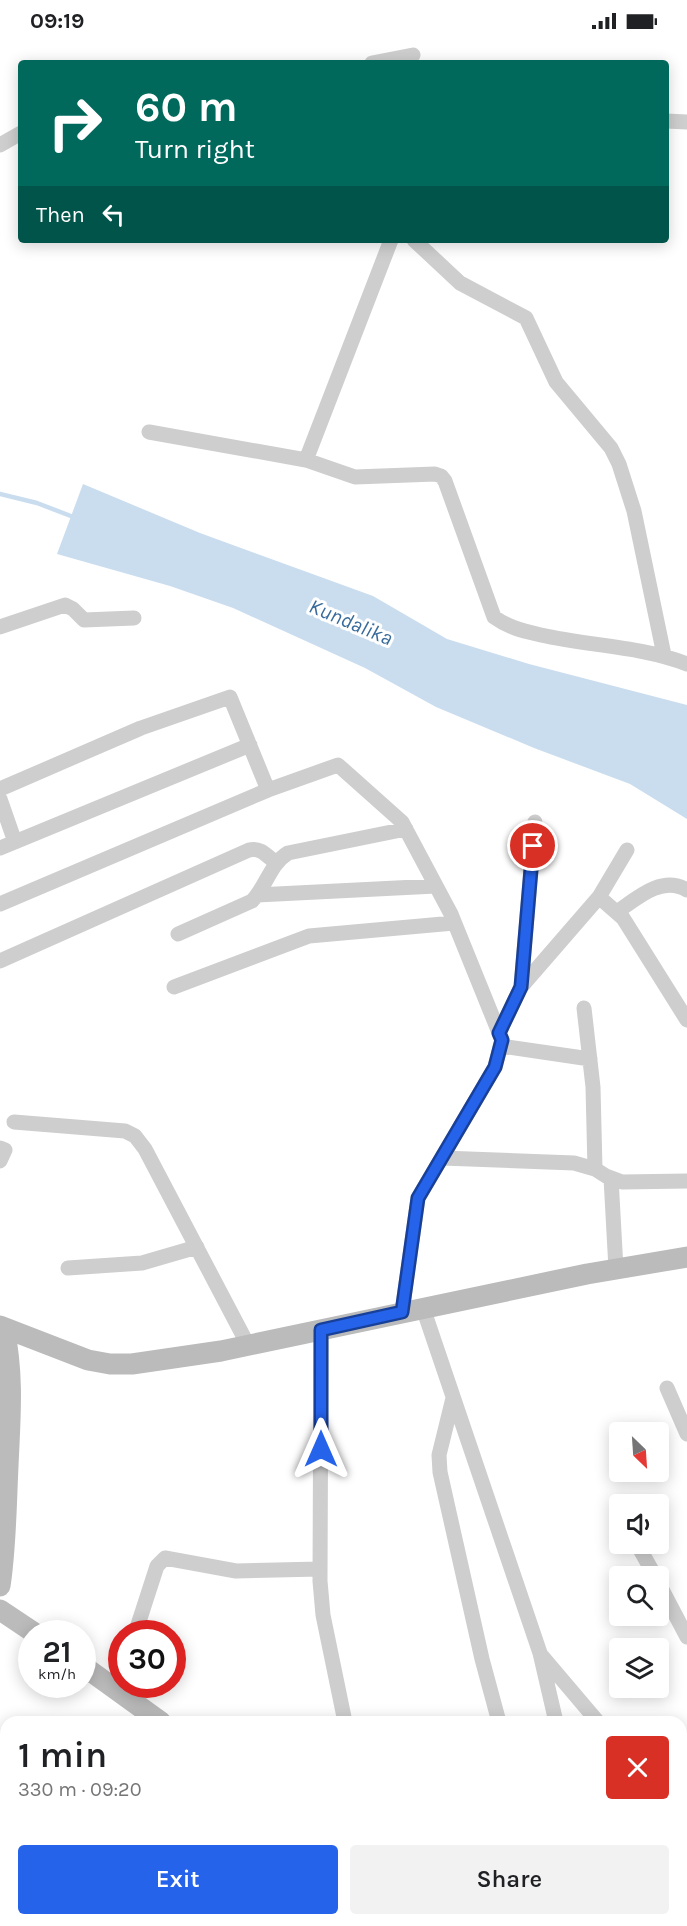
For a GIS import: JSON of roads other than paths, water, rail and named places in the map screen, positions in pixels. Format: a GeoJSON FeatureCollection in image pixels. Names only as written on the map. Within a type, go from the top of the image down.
{"type":"FeatureCollection","features":[{"type":"Feature","properties":{"kind":"street"},"geometry":{"type":"LineString","coordinates":[[384,60],[412,53]]}},
{"type":"Feature","properties":{"kind":"street"},"geometry":{"type":"LineString","coordinates":[[669,121],[687,122]]}},
{"type":"Feature","properties":{"kind":"street"},"geometry":{"type":"LineString","coordinates":[[0,145],[18,135]]}},
{"type":"Feature","properties":{"kind":"street"},"geometry":{"type":"LineString","coordinates":[[306,460],[390,243]]}},
{"type":"Feature","properties":{"kind":"street"},"geometry":{"type":"LineString","coordinates":[[417,243],[460,283],[526,318],[556,382],[611,448],[619,464],[634,511],[664,655]]}},
{"type":"Feature","properties":{"kind":"street"},"geometry":{"type":"LineString","coordinates":[[149,432],[306,460],[355,477],[435,474],[441,476],[494,617],[516,629],[573,643],[664,655],[687,664]]}},
{"type":"Feature","properties":{"kind":"street"},"geometry":{"type":"LineString","coordinates":[[0,627],[65,605],[73,609],[84,620],[134,618]]}},
{"type":"Feature","properties":{"kind":"street"},"geometry":{"type":"LineString","coordinates":[[0,789],[141,728],[230,697],[268,790]]}},
{"type":"Feature","properties":{"kind":"street"},"geometry":{"type":"LineString","coordinates":[[0,848],[250,745]]}},
{"type":"Feature","properties":{"kind":"street"},"geometry":{"type":"LineString","coordinates":[[0,904],[268,790],[338,765],[402,822],[454,922],[500,1039]]}},
{"type":"Feature","properties":{"kind":"street"},"geometry":{"type":"LineString","coordinates":[[0,799],[15,842]]}},
{"type":"Feature","properties":{"kind":"street"},"geometry":{"type":"LineString","coordinates":[[402,1312],[418,1198],[495,1067],[500,1039],[521,987],[534,822]]}},
{"type":"Feature","properties":{"kind":"street"},"geometry":{"type":"LineString","coordinates":[[178,934],[247,903],[257,895],[281,857],[294,851],[406,829]]}},
{"type":"Feature","properties":{"kind":"street"},"geometry":{"type":"LineString","coordinates":[[0,961],[249,850],[260,850],[276,863]]}},
{"type":"Feature","properties":{"kind":"street"},"geometry":{"type":"LineString","coordinates":[[521,987],[599,897],[627,850]]}},
{"type":"Feature","properties":{"kind":"street"},"geometry":{"type":"LineString","coordinates":[[617,912],[646,892],[660,886],[672,885],[687,890]]}},
{"type":"Feature","properties":{"kind":"street"},"geometry":{"type":"LineString","coordinates":[[257,895],[436,886]]}},
{"type":"Feature","properties":{"kind":"street"},"geometry":{"type":"LineString","coordinates":[[599,897],[617,912],[687,1020]]}},
{"type":"Feature","properties":{"kind":"street"},"geometry":{"type":"LineString","coordinates":[[174,987],[309,936],[454,922]]}},
{"type":"Feature","properties":{"kind":"street"},"geometry":{"type":"LineString","coordinates":[[584,1008],[593,1087],[595,1169]]}},
{"type":"Feature","properties":{"kind":"street"},"geometry":{"type":"LineString","coordinates":[[500,1039],[590,1059]]}},
{"type":"Feature","properties":{"kind":"street"},"geometry":{"type":"LineString","coordinates":[[14,1122],[124,1131],[135,1136],[145,1149],[248,1345]]}},
{"type":"Feature","properties":{"kind":"street"},"geometry":{"type":"LineString","coordinates":[[0,1148],[4,1149],[0,1161]]}},
{"type":"Feature","properties":{"kind":"street"},"geometry":{"type":"LineString","coordinates":[[442,1158],[574,1163],[595,1169],[622,1182],[687,1181]]}},
{"type":"Feature","properties":{"kind":"street"},"geometry":{"type":"LineString","coordinates":[[611,1178],[616,1269]]}},
{"type":"Feature","properties":{"kind":"street"},"geometry":{"type":"LineString","coordinates":[[68,1268],[142,1263],[196,1247]]}},
{"type":"Feature","properties":{"kind":"street"},"geometry":{"type":"LineString","coordinates":[[0,1586],[5,1558],[12,1388],[4,1353],[2,1327],[88,1360],[110,1364],[132,1364],[248,1345],[616,1269],[687,1257]]}},
{"type":"Feature","properties":{"kind":"street"},"geometry":{"type":"LineString","coordinates":[[423,1308],[540,1653],[555,1716]]}},
{"type":"Feature","properties":{"kind":"street"},"geometry":{"type":"LineString","coordinates":[[327,1328],[320,1569],[323,1615],[344,1716]]}},
{"type":"Feature","properties":{"kind":"street"},"geometry":{"type":"LineString","coordinates":[[667,1388],[687,1434]]}},
{"type":"Feature","properties":{"kind":"street"},"geometry":{"type":"LineString","coordinates":[[453,1398],[439,1455],[440,1472],[482,1659],[497,1716]]}},
{"type":"Feature","properties":{"kind":"street"},"geometry":{"type":"LineString","coordinates":[[140,1620],[160,1561],[165,1558],[236,1570],[320,1569]]}},
{"type":"Feature","properties":{"kind":"street"},"geometry":{"type":"LineString","coordinates":[[669,1603],[687,1637]]}},
{"type":"Feature","properties":{"kind":"street"},"geometry":{"type":"LineString","coordinates":[[0,1610],[18,1622]]}},
{"type":"Feature","properties":{"kind":"street"},"geometry":{"type":"LineString","coordinates":[[540,1653],[593,1716]]}},
{"type":"Feature","properties":{"kind":"street"},"geometry":{"type":"LineString","coordinates":[[136,1698],[155,1716]]}},
{"type":"Feature","properties":{"kind":"water"},"geometry":{"type":"Polygon","coordinates":[[[83,484],[200,533],[373,596],[447,639],[529,664],[687,705],[687,819],[630,784],[534,748],[436,707],[365,668],[233,608],[170,586],[57,554],[83,484]]]}},
{"type":"Feature","properties":{"kind":"waterway","name":"Kundalika"},"geometry":{"type":"LineString","coordinates":[[0,494],[37,503],[76,518]]}}]}
